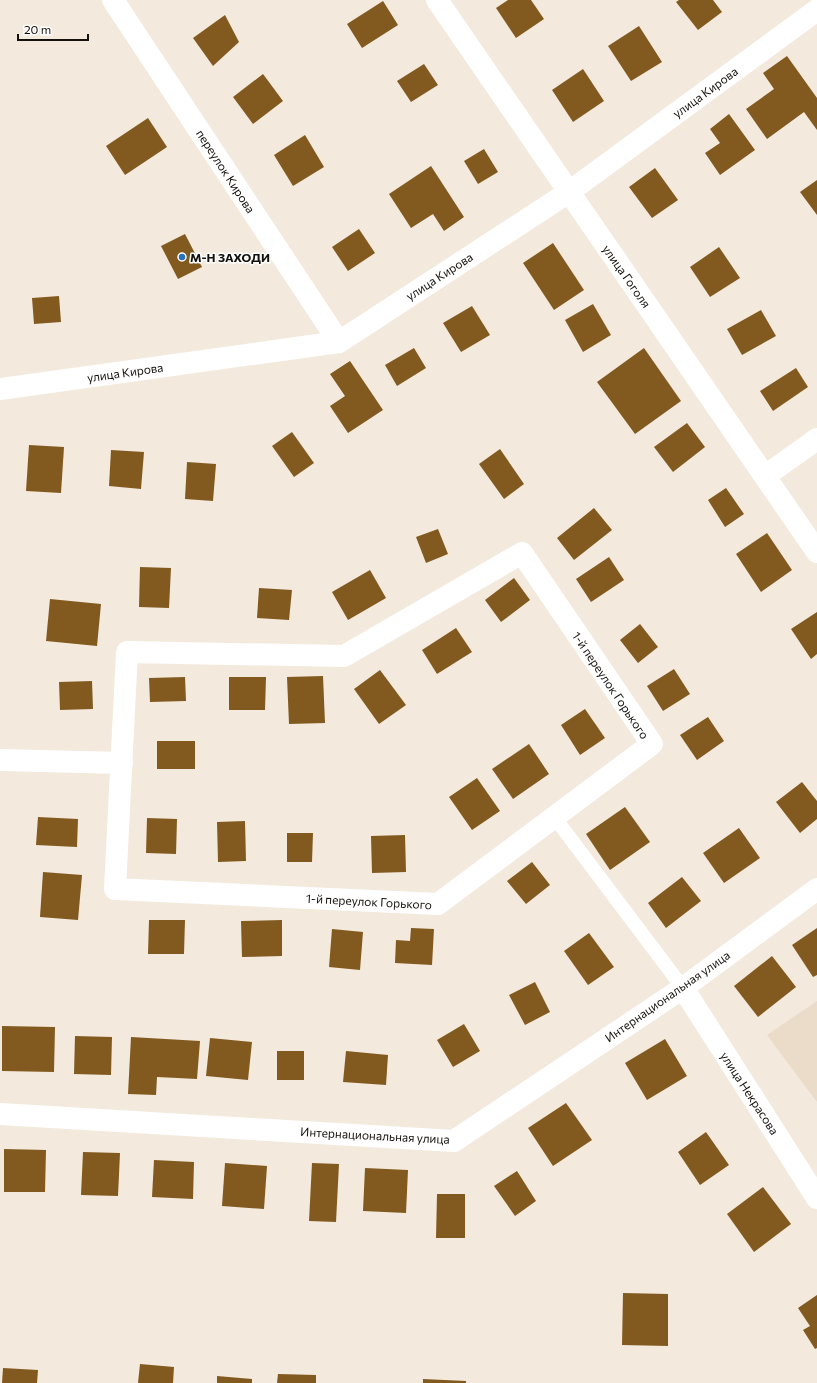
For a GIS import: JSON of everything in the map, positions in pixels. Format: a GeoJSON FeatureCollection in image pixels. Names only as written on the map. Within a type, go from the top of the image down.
{"type":"FeatureCollection","features":[{"type":"Feature","properties":{"kind":"street","name":"переулок Кирова"},"geometry":{"type":"LineString","coordinates":[[113,0],[339,342]]}},
{"type":"Feature","properties":{"kind":"street","name":"улица Гоголя"},"geometry":{"type":"LineString","coordinates":[[437,0],[817,552]]}},
{"type":"Feature","properties":{"kind":"street","name":"улица Кирова"},"geometry":{"type":"LineString","coordinates":[[0,389],[339,342],[569,192],[817,10]]}},
{"type":"Feature","properties":{"kind":"street"},"geometry":{"type":"LineString","coordinates":[[765,476],[817,439]]}},
{"type":"Feature","properties":{"kind":"street","name":"1-й переулок Горького"},"geometry":{"type":"LineString","coordinates":[[522,553],[652,744],[555,818],[438,904],[115,889],[127,652],[344,656],[522,553]]}},
{"type":"Feature","properties":{"kind":"street"},"geometry":{"type":"LineString","coordinates":[[0,760],[122,763]]}},
{"type":"Feature","properties":{"kind":"street","name":"Интернациональная улица"},"geometry":{"type":"LineString","coordinates":[[0,1114],[454,1141],[683,988],[817,889]]}},
{"type":"Feature","properties":{"kind":"street","name":"улица Некрасова"},"geometry":{"type":"LineString","coordinates":[[683,988],[817,1198]]}},
{"type":"Feature","properties":{"kind":"lane"},"geometry":{"type":"LineString","coordinates":[[555,818],[683,988]]}},
{"type":"Feature","properties":{"kind":"shaded area"},"geometry":{"type":"Polygon","coordinates":[[[817,1001],[817,1102],[767,1035],[817,1001]]]}},
{"type":"Feature","properties":{"kind":"building"},"geometry":{"type":"Polygon","coordinates":[[[508,0],[531,0],[544,19],[516,38],[496,8],[508,0]]]}},
{"type":"Feature","properties":{"kind":"building"},"geometry":{"type":"Polygon","coordinates":[[[679,0],[713,0],[722,12],[698,30],[676,2],[679,0]]]}},
{"type":"Feature","properties":{"kind":"building"},"geometry":{"type":"Polygon","coordinates":[[[383,1],[398,25],[362,48],[347,24],[383,1]]]}},
{"type":"Feature","properties":{"kind":"building"},"geometry":{"type":"Polygon","coordinates":[[[225,15],[239,42],[213,66],[193,38],[225,15]]]}},
{"type":"Feature","properties":{"kind":"building"},"geometry":{"type":"Polygon","coordinates":[[[639,26],[662,62],[631,81],[608,46],[639,26]]]}},
{"type":"Feature","properties":{"kind":"building"},"geometry":{"type":"Polygon","coordinates":[[[787,56],[817,98],[817,130],[804,112],[767,139],[746,109],[774,89],[763,73],[787,56]]]}},
{"type":"Feature","properties":{"kind":"building"},"geometry":{"type":"Polygon","coordinates":[[[424,64],[438,85],[411,102],[397,81],[424,64]]]}},
{"type":"Feature","properties":{"kind":"building"},"geometry":{"type":"Polygon","coordinates":[[[583,69],[604,101],[573,122],[552,90],[583,69]]]}},
{"type":"Feature","properties":{"kind":"building"},"geometry":{"type":"Polygon","coordinates":[[[263,74],[283,101],[253,124],[233,97],[263,74]]]}},
{"type":"Feature","properties":{"kind":"building"},"geometry":{"type":"Polygon","coordinates":[[[729,114],[755,150],[720,175],[705,153],[720,143],[710,129],[729,114]]]}},
{"type":"Feature","properties":{"kind":"building"},"geometry":{"type":"Polygon","coordinates":[[[148,118],[167,147],[125,175],[106,146],[148,118]]]}},
{"type":"Feature","properties":{"kind":"building"},"geometry":{"type":"Polygon","coordinates":[[[305,135],[324,167],[293,186],[274,155],[305,135]]]}},
{"type":"Feature","properties":{"kind":"building"},"geometry":{"type":"Polygon","coordinates":[[[484,149],[498,172],[478,184],[464,161],[484,149]]]}},
{"type":"Feature","properties":{"kind":"building"},"geometry":{"type":"Polygon","coordinates":[[[431,166],[464,217],[444,231],[433,214],[411,228],[389,194],[431,166]]]}},
{"type":"Feature","properties":{"kind":"building"},"geometry":{"type":"Polygon","coordinates":[[[655,168],[678,200],[652,218],[629,187],[655,168]]]}},
{"type":"Feature","properties":{"kind":"building"},"geometry":{"type":"Polygon","coordinates":[[[817,180],[817,215],[800,192],[817,180]]]}},
{"type":"Feature","properties":{"kind":"building"},"geometry":{"type":"Polygon","coordinates":[[[359,229],[375,253],[348,271],[332,247],[359,229]]]}},
{"type":"Feature","properties":{"kind":"building","name":"М-Н ЗАХОДИ"},"geometry":{"type":"Polygon","coordinates":[[[185,234],[202,267],[178,279],[161,246],[185,234]]]}},
{"type":"Feature","properties":{"kind":"building"},"geometry":{"type":"Polygon","coordinates":[[[553,243],[584,290],[554,310],[523,263],[553,243]]]}},
{"type":"Feature","properties":{"kind":"building"},"geometry":{"type":"Polygon","coordinates":[[[719,247],[740,278],[710,297],[690,267],[719,247]]]}},
{"type":"Feature","properties":{"kind":"building"},"geometry":{"type":"Polygon","coordinates":[[[59,296],[61,322],[34,324],[32,298],[59,296]]]}},
{"type":"Feature","properties":{"kind":"building"},"geometry":{"type":"Polygon","coordinates":[[[593,304],[611,335],[583,352],[565,320],[593,304]]]}},
{"type":"Feature","properties":{"kind":"building"},"geometry":{"type":"Polygon","coordinates":[[[472,306],[490,335],[461,352],[443,323],[472,306]]]}},
{"type":"Feature","properties":{"kind":"building"},"geometry":{"type":"Polygon","coordinates":[[[761,310],[776,336],[742,355],[727,329],[761,310]]]}},
{"type":"Feature","properties":{"kind":"building"},"geometry":{"type":"Polygon","coordinates":[[[414,348],[426,368],[397,386],[385,365],[414,348]]]}},
{"type":"Feature","properties":{"kind":"building"},"geometry":{"type":"Polygon","coordinates":[[[644,348],[681,401],[635,434],[597,382],[644,348]]]}},
{"type":"Feature","properties":{"kind":"building"},"geometry":{"type":"Polygon","coordinates":[[[350,361],[383,410],[348,433],[330,406],[345,396],[330,374],[350,361]]]}},
{"type":"Feature","properties":{"kind":"building"},"geometry":{"type":"Polygon","coordinates":[[[796,368],[808,387],[773,411],[760,391],[796,368]]]}},
{"type":"Feature","properties":{"kind":"building"},"geometry":{"type":"Polygon","coordinates":[[[687,423],[705,447],[673,472],[654,447],[687,423]]]}},
{"type":"Feature","properties":{"kind":"building"},"geometry":{"type":"Polygon","coordinates":[[[292,432],[314,463],[294,477],[272,446],[292,432]]]}},
{"type":"Feature","properties":{"kind":"building"},"geometry":{"type":"Polygon","coordinates":[[[29,445],[64,447],[61,493],[26,491],[29,445]]]}},
{"type":"Feature","properties":{"kind":"building"},"geometry":{"type":"Polygon","coordinates":[[[500,449],[524,484],[504,499],[479,464],[500,449]]]}},
{"type":"Feature","properties":{"kind":"building"},"geometry":{"type":"Polygon","coordinates":[[[111,450],[144,452],[141,489],[109,486],[111,450]]]}},
{"type":"Feature","properties":{"kind":"building"},"geometry":{"type":"Polygon","coordinates":[[[187,462],[216,464],[213,501],[185,499],[187,462]]]}},
{"type":"Feature","properties":{"kind":"building"},"geometry":{"type":"Polygon","coordinates":[[[726,488],[744,514],[725,527],[708,500],[726,488]]]}},
{"type":"Feature","properties":{"kind":"building"},"geometry":{"type":"Polygon","coordinates":[[[594,508],[612,530],[574,560],[557,538],[594,508]]]}},
{"type":"Feature","properties":{"kind":"building"},"geometry":{"type":"Polygon","coordinates":[[[438,529],[448,554],[426,563],[416,537],[438,529]]]}},
{"type":"Feature","properties":{"kind":"building"},"geometry":{"type":"Polygon","coordinates":[[[767,533],[792,570],[761,592],[736,554],[767,533]]]}},
{"type":"Feature","properties":{"kind":"building"},"geometry":{"type":"Polygon","coordinates":[[[609,557],[624,580],[591,602],[576,579],[609,557]]]}},
{"type":"Feature","properties":{"kind":"building"},"geometry":{"type":"Polygon","coordinates":[[[140,567],[171,568],[169,608],[139,607],[140,567]]]}},
{"type":"Feature","properties":{"kind":"building"},"geometry":{"type":"Polygon","coordinates":[[[370,570],[386,598],[348,620],[332,592],[370,570]]]}},
{"type":"Feature","properties":{"kind":"building"},"geometry":{"type":"Polygon","coordinates":[[[514,578],[530,600],[501,622],[485,600],[514,578]]]}},
{"type":"Feature","properties":{"kind":"building"},"geometry":{"type":"Polygon","coordinates":[[[259,588],[292,590],[289,620],[257,618],[259,588]]]}},
{"type":"Feature","properties":{"kind":"building"},"geometry":{"type":"Polygon","coordinates":[[[50,599],[101,604],[97,646],[46,641],[50,599]]]}},
{"type":"Feature","properties":{"kind":"building"},"geometry":{"type":"Polygon","coordinates":[[[817,612],[817,654],[811,659],[791,629],[817,612]]]}},
{"type":"Feature","properties":{"kind":"building"},"geometry":{"type":"Polygon","coordinates":[[[640,624],[658,647],[638,663],[620,640],[640,624]]]}},
{"type":"Feature","properties":{"kind":"building"},"geometry":{"type":"Polygon","coordinates":[[[456,628],[472,652],[437,674],[422,650],[456,628]]]}},
{"type":"Feature","properties":{"kind":"building"},"geometry":{"type":"Polygon","coordinates":[[[674,669],[690,694],[663,711],[647,686],[674,669]]]}},
{"type":"Feature","properties":{"kind":"building"},"geometry":{"type":"Polygon","coordinates":[[[380,670],[406,705],[379,724],[354,689],[380,670]]]}},
{"type":"Feature","properties":{"kind":"building"},"geometry":{"type":"Polygon","coordinates":[[[323,676],[325,723],[289,724],[287,677],[323,676]]]}},
{"type":"Feature","properties":{"kind":"building"},"geometry":{"type":"Polygon","coordinates":[[[185,677],[186,701],[150,702],[149,678],[185,677]]]}},
{"type":"Feature","properties":{"kind":"building"},"geometry":{"type":"Polygon","coordinates":[[[229,677],[266,677],[265,710],[229,710],[229,677]]]}},
{"type":"Feature","properties":{"kind":"building"},"geometry":{"type":"Polygon","coordinates":[[[92,681],[93,709],[60,710],[59,682],[92,681]]]}},
{"type":"Feature","properties":{"kind":"building"},"geometry":{"type":"Polygon","coordinates":[[[585,709],[605,738],[580,755],[561,725],[585,709]]]}},
{"type":"Feature","properties":{"kind":"building"},"geometry":{"type":"Polygon","coordinates":[[[708,717],[724,741],[697,760],[680,735],[708,717]]]}},
{"type":"Feature","properties":{"kind":"building"},"geometry":{"type":"Polygon","coordinates":[[[157,741],[195,741],[195,769],[157,769],[157,741]]]}},
{"type":"Feature","properties":{"kind":"building"},"geometry":{"type":"Polygon","coordinates":[[[529,744],[549,774],[513,799],[492,769],[529,744]]]}},
{"type":"Feature","properties":{"kind":"building"},"geometry":{"type":"Polygon","coordinates":[[[477,778],[500,811],[472,830],[449,797],[477,778]]]}},
{"type":"Feature","properties":{"kind":"building"},"geometry":{"type":"Polygon","coordinates":[[[802,782],[817,801],[817,819],[800,833],[776,802],[802,782]]]}},
{"type":"Feature","properties":{"kind":"building"},"geometry":{"type":"Polygon","coordinates":[[[625,807],[650,842],[610,870],[586,834],[625,807]]]}},
{"type":"Feature","properties":{"kind":"building"},"geometry":{"type":"Polygon","coordinates":[[[38,817],[78,819],[77,847],[36,845],[38,817]]]}},
{"type":"Feature","properties":{"kind":"building"},"geometry":{"type":"Polygon","coordinates":[[[147,818],[177,819],[176,854],[146,853],[147,818]]]}},
{"type":"Feature","properties":{"kind":"building"},"geometry":{"type":"Polygon","coordinates":[[[245,821],[246,861],[218,862],[217,822],[245,821]]]}},
{"type":"Feature","properties":{"kind":"building"},"geometry":{"type":"Polygon","coordinates":[[[739,828],[760,858],[724,883],[703,853],[739,828]]]}},
{"type":"Feature","properties":{"kind":"building"},"geometry":{"type":"Polygon","coordinates":[[[287,833],[313,833],[312,862],[287,862],[287,833]]]}},
{"type":"Feature","properties":{"kind":"building"},"geometry":{"type":"Polygon","coordinates":[[[405,835],[406,872],[372,873],[371,836],[405,835]]]}},
{"type":"Feature","properties":{"kind":"building"},"geometry":{"type":"Polygon","coordinates":[[[532,862],[550,885],[526,904],[507,881],[532,862]]]}},
{"type":"Feature","properties":{"kind":"building"},"geometry":{"type":"Polygon","coordinates":[[[43,872],[82,875],[78,920],[40,917],[43,872]]]}},
{"type":"Feature","properties":{"kind":"building"},"geometry":{"type":"Polygon","coordinates":[[[682,877],[701,901],[666,928],[648,903],[682,877]]]}},
{"type":"Feature","properties":{"kind":"building"},"geometry":{"type":"Polygon","coordinates":[[[149,920],[185,920],[184,954],[148,954],[149,920]]]}},
{"type":"Feature","properties":{"kind":"building"},"geometry":{"type":"Polygon","coordinates":[[[282,920],[282,956],[242,957],[241,921],[282,920]]]}},
{"type":"Feature","properties":{"kind":"building"},"geometry":{"type":"Polygon","coordinates":[[[411,928],[434,929],[432,965],[395,963],[396,940],[410,941],[411,928]]]}},
{"type":"Feature","properties":{"kind":"building"},"geometry":{"type":"Polygon","coordinates":[[[817,928],[817,975],[813,977],[792,945],[817,928]]]}},
{"type":"Feature","properties":{"kind":"building"},"geometry":{"type":"Polygon","coordinates":[[[332,929],[363,932],[360,970],[329,967],[332,929]]]}},
{"type":"Feature","properties":{"kind":"building"},"geometry":{"type":"Polygon","coordinates":[[[589,933],[614,967],[588,985],[564,951],[589,933]]]}},
{"type":"Feature","properties":{"kind":"building"},"geometry":{"type":"Polygon","coordinates":[[[772,956],[796,987],[758,1017],[734,986],[772,956]]]}},
{"type":"Feature","properties":{"kind":"building"},"geometry":{"type":"Polygon","coordinates":[[[535,982],[550,1012],[525,1025],[509,995],[535,982]]]}},
{"type":"Feature","properties":{"kind":"building"},"geometry":{"type":"Polygon","coordinates":[[[464,1024],[480,1051],[453,1067],[437,1040],[464,1024]]]}},
{"type":"Feature","properties":{"kind":"building"},"geometry":{"type":"Polygon","coordinates":[[[2,1026],[55,1027],[54,1072],[2,1071],[2,1026]]]}},
{"type":"Feature","properties":{"kind":"building"},"geometry":{"type":"Polygon","coordinates":[[[75,1036],[112,1037],[111,1075],[74,1074],[75,1036]]]}},
{"type":"Feature","properties":{"kind":"building"},"geometry":{"type":"Polygon","coordinates":[[[131,1037],[200,1041],[197,1079],[157,1077],[156,1095],[128,1094],[131,1037]]]}},
{"type":"Feature","properties":{"kind":"building"},"geometry":{"type":"Polygon","coordinates":[[[210,1038],[252,1042],[248,1080],[206,1076],[210,1038]]]}},
{"type":"Feature","properties":{"kind":"building"},"geometry":{"type":"Polygon","coordinates":[[[665,1039],[687,1076],[647,1100],[625,1063],[665,1039]]]}},
{"type":"Feature","properties":{"kind":"building"},"geometry":{"type":"Polygon","coordinates":[[[277,1051],[304,1051],[304,1080],[277,1080],[277,1051]]]}},
{"type":"Feature","properties":{"kind":"building"},"geometry":{"type":"Polygon","coordinates":[[[346,1051],[388,1055],[386,1085],[343,1082],[346,1051]]]}},
{"type":"Feature","properties":{"kind":"building"},"geometry":{"type":"Polygon","coordinates":[[[566,1103],[592,1140],[553,1166],[528,1128],[566,1103]]]}},
{"type":"Feature","properties":{"kind":"building"},"geometry":{"type":"Polygon","coordinates":[[[706,1132],[729,1165],[700,1185],[678,1152],[706,1132]]]}},
{"type":"Feature","properties":{"kind":"building"},"geometry":{"type":"Polygon","coordinates":[[[4,1149],[46,1150],[45,1192],[4,1192],[4,1149]]]}},
{"type":"Feature","properties":{"kind":"building"},"geometry":{"type":"Polygon","coordinates":[[[83,1152],[120,1153],[118,1196],[81,1195],[83,1152]]]}},
{"type":"Feature","properties":{"kind":"building"},"geometry":{"type":"Polygon","coordinates":[[[154,1160],[194,1162],[193,1199],[152,1197],[154,1160]]]}},
{"type":"Feature","properties":{"kind":"building"},"geometry":{"type":"Polygon","coordinates":[[[225,1163],[267,1166],[264,1209],[222,1206],[225,1163]]]}},
{"type":"Feature","properties":{"kind":"building"},"geometry":{"type":"Polygon","coordinates":[[[312,1163],[339,1164],[336,1222],[309,1221],[312,1163]]]}},
{"type":"Feature","properties":{"kind":"building"},"geometry":{"type":"Polygon","coordinates":[[[365,1168],[408,1170],[406,1213],[363,1211],[365,1168]]]}},
{"type":"Feature","properties":{"kind":"building"},"geometry":{"type":"Polygon","coordinates":[[[517,1171],[536,1201],[515,1216],[494,1186],[517,1171]]]}},
{"type":"Feature","properties":{"kind":"building"},"geometry":{"type":"Polygon","coordinates":[[[763,1187],[791,1224],[754,1252],[727,1214],[763,1187]]]}},
{"type":"Feature","properties":{"kind":"building"},"geometry":{"type":"Polygon","coordinates":[[[437,1194],[465,1194],[465,1238],[436,1238],[437,1194]]]}},
{"type":"Feature","properties":{"kind":"building"},"geometry":{"type":"Polygon","coordinates":[[[623,1293],[668,1294],[668,1346],[622,1345],[623,1293]]]}},
{"type":"Feature","properties":{"kind":"building"},"geometry":{"type":"Polygon","coordinates":[[[817,1295],[817,1348],[815,1349],[803,1330],[810,1326],[798,1308],[817,1295]]]}},
{"type":"Feature","properties":{"kind":"building"},"geometry":{"type":"Polygon","coordinates":[[[140,1364],[174,1367],[173,1383],[138,1383],[140,1364]]]}},
{"type":"Feature","properties":{"kind":"building"},"geometry":{"type":"Polygon","coordinates":[[[3,1368],[38,1370],[37,1383],[2,1383],[3,1368]]]}},
{"type":"Feature","properties":{"kind":"building"},"geometry":{"type":"Polygon","coordinates":[[[278,1374],[316,1375],[316,1383],[277,1383],[278,1374]]]}},
{"type":"Feature","properties":{"kind":"building"},"geometry":{"type":"Polygon","coordinates":[[[217,1376],[252,1379],[252,1383],[217,1383],[217,1376]]]}},
{"type":"Feature","properties":{"kind":"building"},"geometry":{"type":"Polygon","coordinates":[[[423,1379],[466,1381],[466,1383],[423,1383],[423,1379]]]}},
{"type":"Feature","properties":{"kind":"place","name":"М-Н ЗАХОДИ"},"geometry":{"type":"Point","coordinates":[182,257]}}]}
